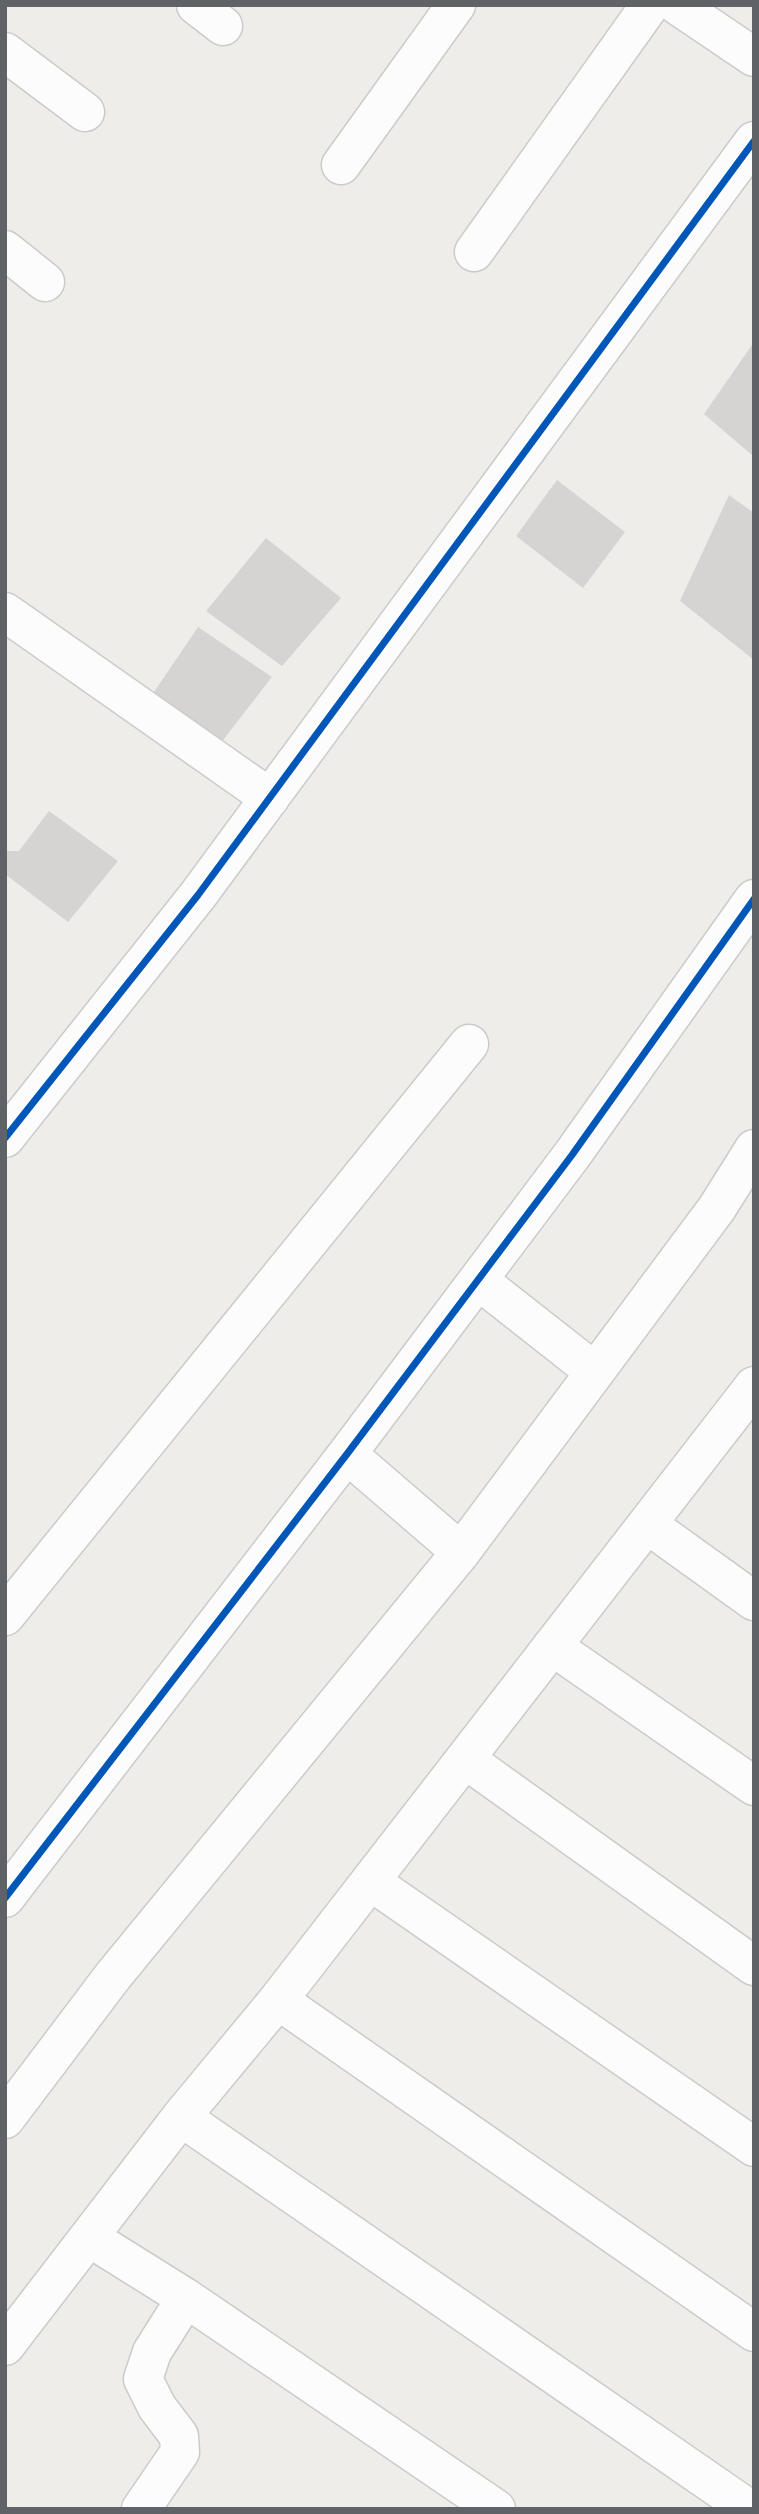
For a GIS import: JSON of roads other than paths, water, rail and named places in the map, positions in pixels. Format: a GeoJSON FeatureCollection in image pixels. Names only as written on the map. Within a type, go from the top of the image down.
{"type":"FeatureCollection","features":[{"type":"Feature","properties":{"kind":"street"},"geometry":{"type":"LineString","coordinates":[[341,165],[456,5]]}},
{"type":"Feature","properties":{"kind":"street"},"geometry":{"type":"LineString","coordinates":[[474,253],[649,5]]}},
{"type":"Feature","properties":{"kind":"street"},"geometry":{"type":"LineString","coordinates":[[677,5],[754,57]]}},
{"type":"Feature","properties":{"kind":"street"},"geometry":{"type":"LineString","coordinates":[[5,52],[85,112]]}},
{"type":"Feature","properties":{"kind":"street"},"geometry":{"type":"LineString","coordinates":[[5,1138],[198,895],[754,141]]}},
{"type":"Feature","properties":{"kind":"street"},"geometry":{"type":"LineString","coordinates":[[5,250],[45,282]]}},
{"type":"Feature","properties":{"kind":"street"},"geometry":{"type":"LineString","coordinates":[[5,612],[270,798]]}},
{"type":"Feature","properties":{"kind":"street"},"geometry":{"type":"LineString","coordinates":[[5,1898],[347,1454],[572,1155],[754,899]]}},
{"type":"Feature","properties":{"kind":"street"},"geometry":{"type":"LineString","coordinates":[[5,1616],[469,1044]]}},
{"type":"Feature","properties":{"kind":"street"},"geometry":{"type":"LineString","coordinates":[[5,2119],[113,1976],[461,1552],[717,1208],[754,1149]]}},
{"type":"Feature","properties":{"kind":"street"},"geometry":{"type":"LineString","coordinates":[[478,1280],[596,1372]]}},
{"type":"Feature","properties":{"kind":"street"},"geometry":{"type":"LineString","coordinates":[[5,2346],[181,2117],[278,2000],[646,1524],[747,1410]]}},
{"type":"Feature","properties":{"kind":"street"},"geometry":{"type":"LineString","coordinates":[[347,1454],[461,1552]]}},
{"type":"Feature","properties":{"kind":"street"},"geometry":{"type":"LineString","coordinates":[[646,1524],[754,1601]]}},
{"type":"Feature","properties":{"kind":"street"},"geometry":{"type":"LineString","coordinates":[[552,1646],[754,1786]]}},
{"type":"Feature","properties":{"kind":"street"},"geometry":{"type":"LineString","coordinates":[[465,1759],[754,1966]]}},
{"type":"Feature","properties":{"kind":"street"},"geometry":{"type":"LineString","coordinates":[[370,1881],[754,2147]]}},
{"type":"Feature","properties":{"kind":"street"},"geometry":{"type":"LineString","coordinates":[[278,2000],[754,2332]]}},
{"type":"Feature","properties":{"kind":"street"},"geometry":{"type":"LineString","coordinates":[[181,2117],[748,2503]]}},
{"type":"Feature","properties":{"kind":"street"},"geometry":{"type":"LineString","coordinates":[[90,2238],[186,2298],[496,2509]]}},
{"type":"Feature","properties":{"kind":"street"},"geometry":{"type":"LineString","coordinates":[[141,2509],[180,2452],[180,2435],[157,2407],[143,2379],[152,2352],[186,2298]]}}]}
